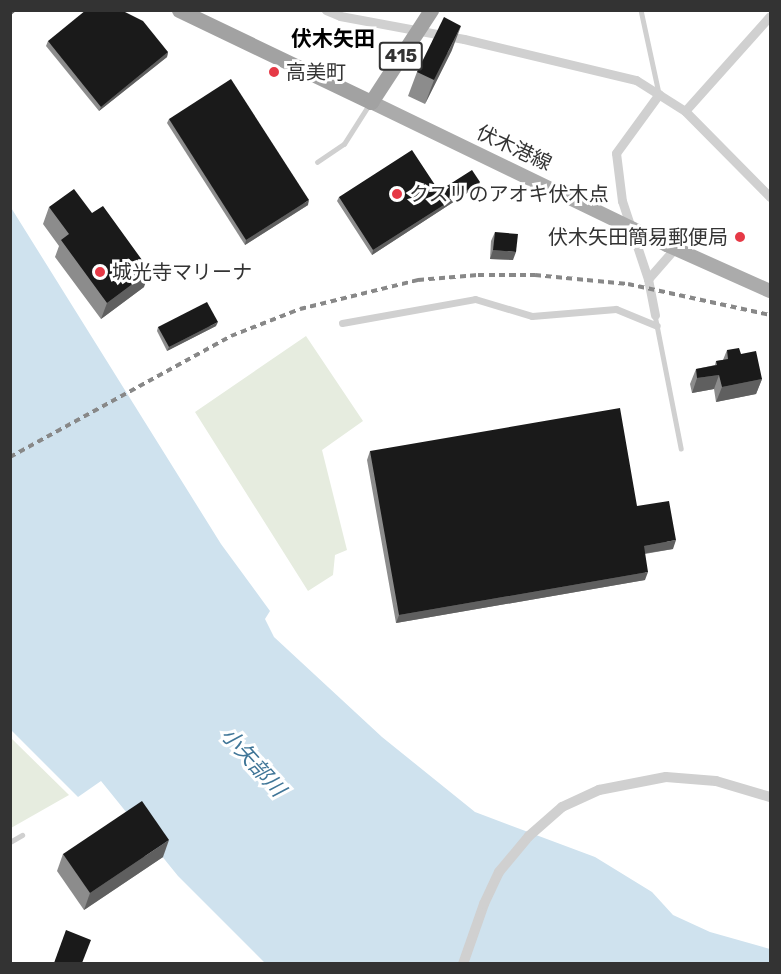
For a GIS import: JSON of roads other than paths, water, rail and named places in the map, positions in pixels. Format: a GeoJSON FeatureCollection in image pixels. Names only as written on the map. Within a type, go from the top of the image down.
{"type":"FeatureCollection","features":[{"type":"Feature","properties":{"kind":"highway"},"geometry":{"type":"LineString","coordinates":[[179,10],[371,102]]}},
{"type":"Feature","properties":{"kind":"highway","name":"415"},"geometry":{"type":"LineString","coordinates":[[371,102],[431,10]]}},
{"type":"Feature","properties":{"kind":"main road","name":"伏木港線"},"geometry":{"type":"LineString","coordinates":[[371,102],[675,248],[771,291]]}},
{"type":"Feature","properties":{"kind":"street"},"geometry":{"type":"LineString","coordinates":[[326,10],[340,16],[464,39],[636,80],[685,111],[771,197]]}},
{"type":"Feature","properties":{"kind":"street"},"geometry":{"type":"LineString","coordinates":[[685,111],[771,16]]}},
{"type":"Feature","properties":{"kind":"street"},"geometry":{"type":"LineString","coordinates":[[655,315],[648,279],[628,224],[616,153],[659,94]]}},
{"type":"Feature","properties":{"kind":"street"},"geometry":{"type":"LineString","coordinates":[[648,279],[675,248]]}},
{"type":"Feature","properties":{"kind":"street"},"geometry":{"type":"LineString","coordinates":[[342,323],[475,299],[532,316],[616,309],[657,326]]}},
{"type":"Feature","properties":{"kind":"street"},"geometry":{"type":"LineString","coordinates":[[463,963],[484,904],[499,872],[529,836],[562,807],[599,790],[666,777],[716,781],[771,797]]}},
{"type":"Feature","properties":{"kind":"lane"},"geometry":{"type":"LineString","coordinates":[[641,10],[659,94]]}},
{"type":"Feature","properties":{"kind":"lane"},"geometry":{"type":"LineString","coordinates":[[316,162],[344,144],[371,102]]}},
{"type":"Feature","properties":{"kind":"lane"},"geometry":{"type":"LineString","coordinates":[[655,315],[681,448]]}},
{"type":"Feature","properties":{"kind":"lane"},"geometry":{"type":"LineString","coordinates":[[10,842],[22,835]]}},
{"type":"Feature","properties":{"kind":"water","name":"小矢部川"},"geometry":{"type":"Polygon","coordinates":[[[10,206],[221,544],[270,611],[265,619],[274,637],[382,737],[475,812],[595,857],[652,892],[673,915],[710,932],[770,949],[770,963],[265,963],[178,876],[101,781],[78,797],[11,730],[10,206]]]}},
{"type":"Feature","properties":{"kind":"railway"},"geometry":{"type":"LineString","coordinates":[[10,457],[231,336],[300,309],[418,280],[478,275],[535,275],[628,284],[770,315]]}},
{"type":"Feature","properties":{"kind":"place","name":"高美町"},"geometry":{"type":"Point","coordinates":[274,72]}},
{"type":"Feature","properties":{"kind":"place","name":"クスリのアオキ伏木点"},"geometry":{"type":"Point","coordinates":[397,194]}},
{"type":"Feature","properties":{"kind":"place","name":"伏木矢田簡易郵便局"},"geometry":{"type":"Point","coordinates":[740,237]}},
{"type":"Feature","properties":{"kind":"place","name":"城光寺マリーナ"},"geometry":{"type":"Point","coordinates":[100,272]}},
{"type":"Feature","properties":{"kind":"district","name":"伏木矢田"},"geometry":{"type":"Point","coordinates":[333,39]}}]}
